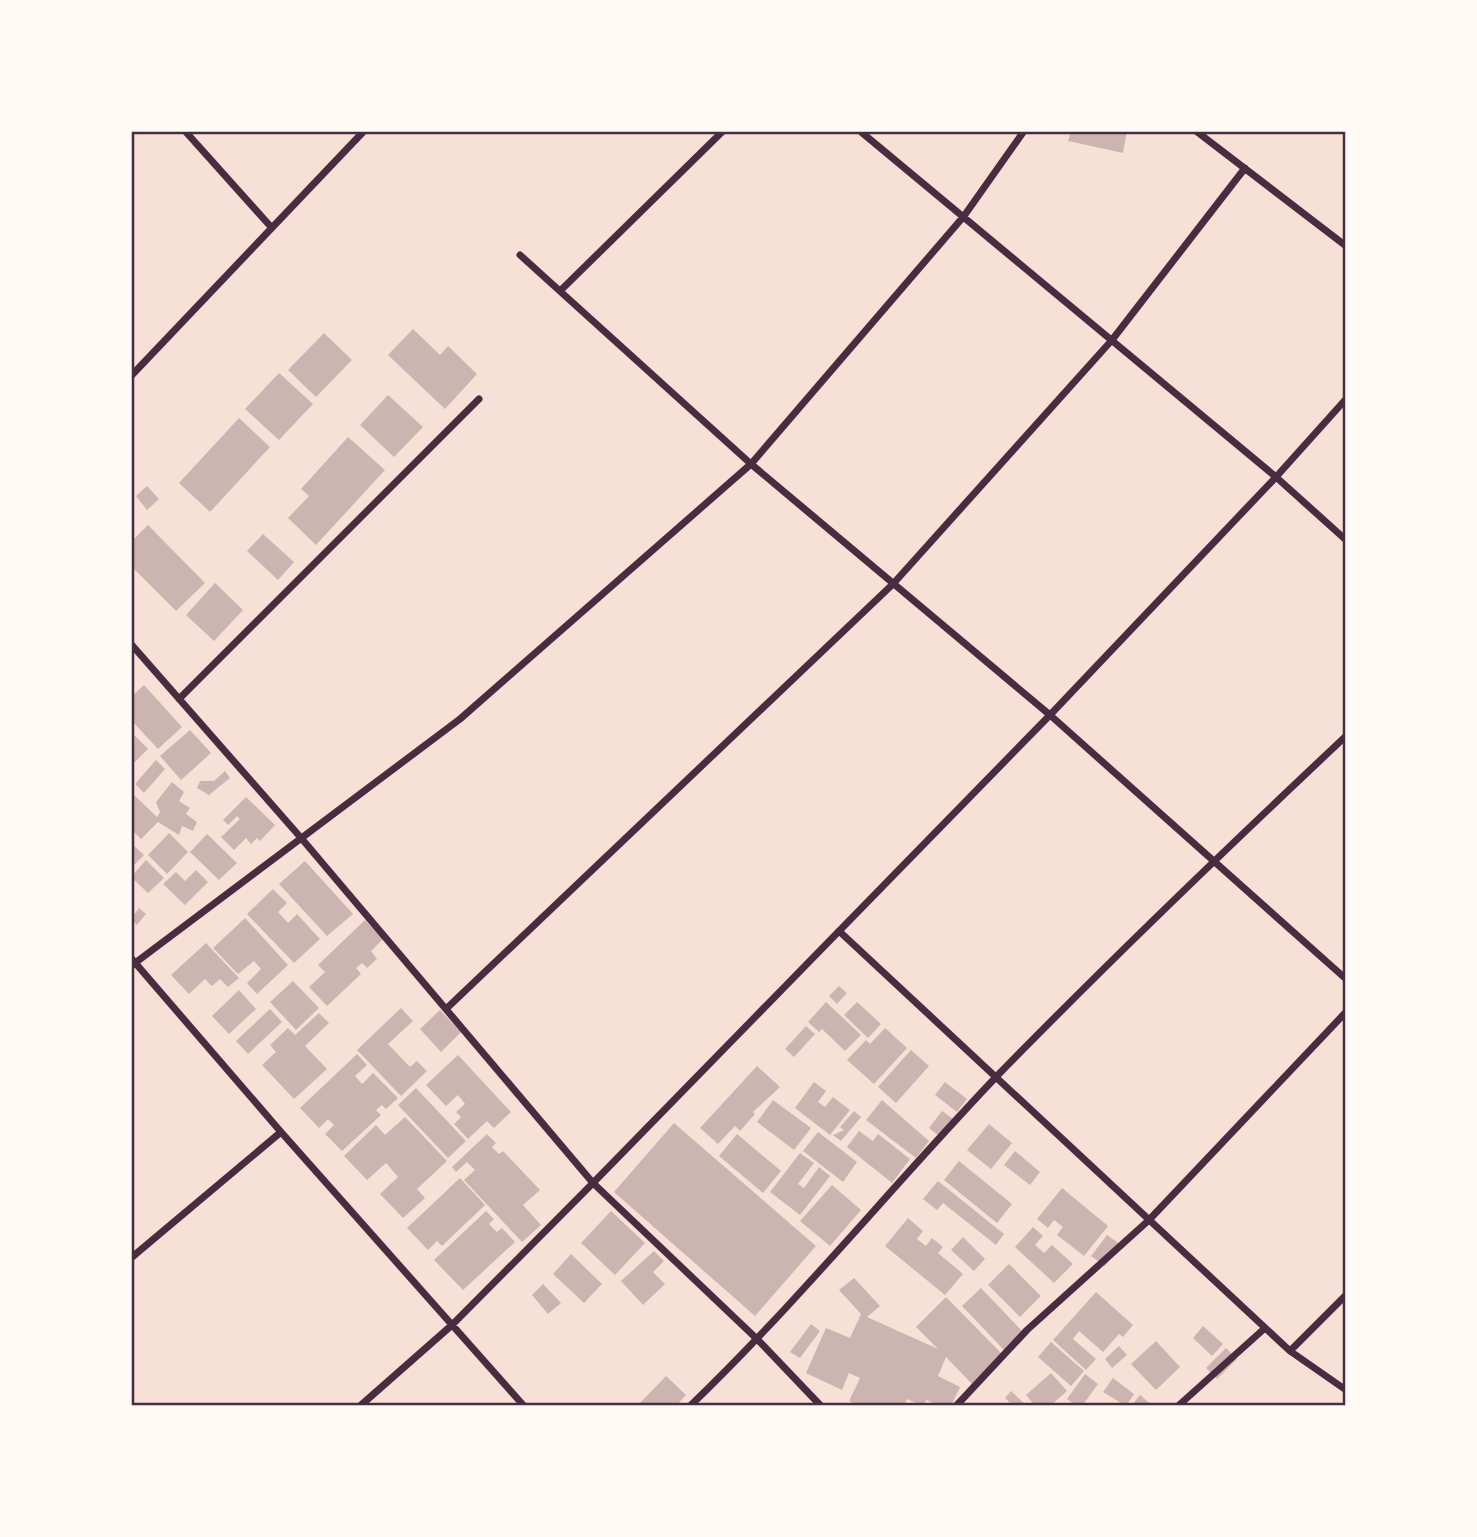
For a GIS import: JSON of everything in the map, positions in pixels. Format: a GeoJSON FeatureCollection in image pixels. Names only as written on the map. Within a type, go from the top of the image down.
{"type":"FeatureCollection","features":[{"type":"Feature","properties":{"kind":"street"},"geometry":{"type":"LineString","coordinates":[[185,131],[272,228]]}},
{"type":"Feature","properties":{"kind":"street"},"geometry":{"type":"LineString","coordinates":[[131,376],[364,131]]}},
{"type":"Feature","properties":{"kind":"street"},"geometry":{"type":"LineString","coordinates":[[560,291],[723,131]]}},
{"type":"Feature","properties":{"kind":"street"},"geometry":{"type":"LineString","coordinates":[[860,131],[1276,477],[1346,540]]}},
{"type":"Feature","properties":{"kind":"street"},"geometry":{"type":"LineString","coordinates":[[524,1406],[133,962],[460,719],[751,464],[964,216],[1024,131]]}},
{"type":"Feature","properties":{"kind":"street"},"geometry":{"type":"LineString","coordinates":[[1196,131],[1346,246]]}},
{"type":"Feature","properties":{"kind":"street"},"geometry":{"type":"LineString","coordinates":[[446,1009],[893,583],[1112,340],[1245,168]]}},
{"type":"Feature","properties":{"kind":"street"},"geometry":{"type":"LineString","coordinates":[[520,255],[751,464],[1050,715],[1346,979]]}},
{"type":"Feature","properties":{"kind":"street"},"geometry":{"type":"LineString","coordinates":[[360,1406],[452,1325],[839,931],[1050,715],[1276,477],[1346,398]]}},
{"type":"Feature","properties":{"kind":"street"},"geometry":{"type":"LineString","coordinates":[[179,699],[479,399]]}},
{"type":"Feature","properties":{"kind":"street"},"geometry":{"type":"LineString","coordinates":[[132,645],[302,839],[593,1182],[758,1340],[821,1406]]}},
{"type":"Feature","properties":{"kind":"street"},"geometry":{"type":"LineString","coordinates":[[691,1406],[758,1340],[996,1077],[1214,860],[1346,736]]}},
{"type":"Feature","properties":{"kind":"street"},"geometry":{"type":"LineString","coordinates":[[839,931],[1290,1351],[1346,1390]]}},
{"type":"Feature","properties":{"kind":"street"},"geometry":{"type":"LineString","coordinates":[[956,1406],[1027,1330],[1149,1220],[1346,1012]]}},
{"type":"Feature","properties":{"kind":"street"},"geometry":{"type":"LineString","coordinates":[[131,1258],[281,1132]]}},
{"type":"Feature","properties":{"kind":"street"},"geometry":{"type":"LineString","coordinates":[[1290,1351],[1346,1295]]}},
{"type":"Feature","properties":{"kind":"street"},"geometry":{"type":"LineString","coordinates":[[1178,1406],[1265,1328]]}},
{"type":"Feature","properties":{"kind":"building"},"geometry":{"type":"Polygon","coordinates":[[[1071,131],[1127,131],[1123,153],[1068,141],[1071,131]]]}},
{"type":"Feature","properties":{"kind":"building"},"geometry":{"type":"Polygon","coordinates":[[[413,329],[440,355],[448,346],[477,374],[445,409],[388,355],[413,329]]]}},
{"type":"Feature","properties":{"kind":"building"},"geometry":{"type":"Polygon","coordinates":[[[324,333],[352,360],[316,397],[288,370],[324,333]]]}},
{"type":"Feature","properties":{"kind":"building"},"geometry":{"type":"Polygon","coordinates":[[[279,373],[313,404],[279,440],[245,409],[279,373]]]}},
{"type":"Feature","properties":{"kind":"building"},"geometry":{"type":"Polygon","coordinates":[[[388,395],[423,427],[394,457],[360,425],[388,395]]]}},
{"type":"Feature","properties":{"kind":"building"},"geometry":{"type":"Polygon","coordinates":[[[239,418],[270,447],[210,512],[179,483],[239,418]]]}},
{"type":"Feature","properties":{"kind":"building"},"geometry":{"type":"Polygon","coordinates":[[[348,437],[385,470],[316,545],[288,518],[309,496],[301,489],[348,437]]]}},
{"type":"Feature","properties":{"kind":"building"},"geometry":{"type":"Polygon","coordinates":[[[147,486],[159,499],[147,510],[136,496],[147,486]]]}},
{"type":"Feature","properties":{"kind":"building"},"geometry":{"type":"Polygon","coordinates":[[[148,525],[205,583],[176,611],[131,566],[131,542],[148,525]]]}},
{"type":"Feature","properties":{"kind":"building"},"geometry":{"type":"Polygon","coordinates":[[[263,534],[294,562],[278,580],[247,551],[263,534]]]}},
{"type":"Feature","properties":{"kind":"building"},"geometry":{"type":"Polygon","coordinates":[[[215,583],[243,610],[214,641],[186,615],[215,583]]]}},
{"type":"Feature","properties":{"kind":"building"},"geometry":{"type":"Polygon","coordinates":[[[144,685],[182,727],[158,749],[131,720],[131,697],[144,685]]]}},
{"type":"Feature","properties":{"kind":"building"},"geometry":{"type":"Polygon","coordinates":[[[190,730],[211,753],[181,780],[160,756],[190,730]]]}},
{"type":"Feature","properties":{"kind":"building"},"geometry":{"type":"Polygon","coordinates":[[[131,732],[148,749],[131,766],[131,732]]]}},
{"type":"Feature","properties":{"kind":"building"},"geometry":{"type":"Polygon","coordinates":[[[156,760],[165,769],[144,793],[135,784],[156,760]]]}},
{"type":"Feature","properties":{"kind":"building"},"geometry":{"type":"Polygon","coordinates":[[[225,771],[230,778],[209,795],[197,788],[200,781],[214,781],[225,771]]]}},
{"type":"Feature","properties":{"kind":"building"},"geometry":{"type":"Polygon","coordinates":[[[172,782],[184,792],[179,801],[190,808],[186,814],[197,822],[193,831],[182,826],[179,835],[158,822],[141,839],[131,829],[131,792],[157,817],[160,812],[156,802],[172,782]]]}},
{"type":"Feature","properties":{"kind":"building"},"geometry":{"type":"Polygon","coordinates":[[[246,797],[275,825],[260,841],[257,838],[251,844],[246,838],[234,850],[221,837],[240,819],[237,816],[228,825],[223,820],[246,797]]]}},
{"type":"Feature","properties":{"kind":"building"},"geometry":{"type":"Polygon","coordinates":[[[169,833],[188,852],[167,874],[148,855],[169,833]]]}},
{"type":"Feature","properties":{"kind":"building"},"geometry":{"type":"Polygon","coordinates":[[[207,834],[237,863],[219,880],[190,852],[207,834]]]}},
{"type":"Feature","properties":{"kind":"building"},"geometry":{"type":"Polygon","coordinates":[[[131,843],[144,855],[131,868],[131,843]]]}},
{"type":"Feature","properties":{"kind":"building"},"geometry":{"type":"Polygon","coordinates":[[[146,860],[164,878],[148,893],[131,877],[146,860]]]}},
{"type":"Feature","properties":{"kind":"building"},"geometry":{"type":"Polygon","coordinates":[[[305,861],[353,914],[327,936],[279,884],[305,861]]]}},
{"type":"Feature","properties":{"kind":"building"},"geometry":{"type":"Polygon","coordinates":[[[196,870],[208,882],[185,905],[163,884],[176,872],[185,881],[196,870]]]}},
{"type":"Feature","properties":{"kind":"building"},"geometry":{"type":"Polygon","coordinates":[[[273,889],[287,903],[278,912],[288,923],[297,914],[320,939],[294,963],[247,914],[273,889]]]}},
{"type":"Feature","properties":{"kind":"building"},"geometry":{"type":"Polygon","coordinates":[[[139,908],[146,914],[137,925],[131,919],[139,908]]]}},
{"type":"Feature","properties":{"kind":"building"},"geometry":{"type":"Polygon","coordinates":[[[245,918],[288,965],[257,994],[247,983],[261,969],[254,961],[238,974],[213,948],[245,918]]]}},
{"type":"Feature","properties":{"kind":"building"},"geometry":{"type":"Polygon","coordinates":[[[365,920],[383,939],[371,951],[377,959],[367,968],[362,963],[356,968],[361,974],[327,1006],[309,987],[325,972],[318,965],[365,920]]]}},
{"type":"Feature","properties":{"kind":"building"},"geometry":{"type":"Polygon","coordinates":[[[206,943],[239,978],[228,987],[220,979],[212,986],[205,979],[189,994],[171,975],[206,943]]]}},
{"type":"Feature","properties":{"kind":"building"},"geometry":{"type":"Polygon","coordinates":[[[293,981],[319,1008],[296,1030],[270,1002],[293,981]]]}},
{"type":"Feature","properties":{"kind":"building"},"geometry":{"type":"Polygon","coordinates":[[[839,986],[847,993],[837,1004],[829,996],[839,986]]]}},
{"type":"Feature","properties":{"kind":"building"},"geometry":{"type":"Polygon","coordinates":[[[239,990],[256,1009],[229,1034],[212,1016],[239,990]]]}},
{"type":"Feature","properties":{"kind":"building"},"geometry":{"type":"Polygon","coordinates":[[[826,1002],[861,1035],[845,1051],[822,1029],[819,1032],[808,1022],[826,1002]]]}},
{"type":"Feature","properties":{"kind":"building"},"geometry":{"type":"Polygon","coordinates":[[[857,1002],[881,1024],[868,1038],[844,1015],[857,1002]]]}},
{"type":"Feature","properties":{"kind":"building"},"geometry":{"type":"Polygon","coordinates":[[[401,1008],[413,1021],[388,1044],[410,1067],[417,1061],[427,1071],[401,1096],[357,1050],[401,1008]]]}},
{"type":"Feature","properties":{"kind":"building"},"geometry":{"type":"Polygon","coordinates":[[[270,1009],[282,1022],[248,1054],[236,1041],[270,1009]]]}},
{"type":"Feature","properties":{"kind":"building"},"geometry":{"type":"Polygon","coordinates":[[[440,1010],[461,1032],[441,1052],[420,1029],[440,1010]]]}},
{"type":"Feature","properties":{"kind":"building"},"geometry":{"type":"Polygon","coordinates":[[[319,1013],[329,1023],[305,1046],[327,1069],[294,1099],[262,1065],[276,1052],[270,1045],[288,1028],[295,1035],[319,1013]]]}},
{"type":"Feature","properties":{"kind":"building"},"geometry":{"type":"Polygon","coordinates":[[[806,1026],[815,1034],[794,1057],[785,1049],[806,1026]]]}},
{"type":"Feature","properties":{"kind":"building"},"geometry":{"type":"Polygon","coordinates":[[[885,1028],[907,1048],[874,1084],[847,1060],[866,1040],[870,1044],[885,1028]]]}},
{"type":"Feature","properties":{"kind":"building"},"geometry":{"type":"Polygon","coordinates":[[[911,1050],[929,1066],[896,1103],[878,1087],[911,1050]]]}},
{"type":"Feature","properties":{"kind":"building"},"geometry":{"type":"Polygon","coordinates":[[[357,1054],[367,1065],[355,1076],[362,1084],[373,1073],[398,1098],[386,1109],[382,1105],[376,1110],[381,1115],[342,1151],[325,1134],[334,1125],[328,1119],[319,1128],[300,1108],[357,1054]]]}},
{"type":"Feature","properties":{"kind":"building"},"geometry":{"type":"Polygon","coordinates":[[[458,1055],[511,1112],[494,1128],[487,1121],[468,1139],[454,1124],[461,1117],[456,1112],[465,1104],[458,1095],[446,1106],[426,1085],[458,1055]]]}},
{"type":"Feature","properties":{"kind":"building"},"geometry":{"type":"Polygon","coordinates":[[[757,1066],[780,1087],[753,1112],[755,1114],[740,1131],[735,1126],[718,1144],[700,1128],[757,1066]]]}},
{"type":"Feature","properties":{"kind":"building"},"geometry":{"type":"Polygon","coordinates":[[[814,1082],[826,1091],[818,1102],[825,1107],[833,1097],[850,1110],[830,1135],[795,1108],[814,1082]]]}},
{"type":"Feature","properties":{"kind":"building"},"geometry":{"type":"Polygon","coordinates":[[[945,1082],[967,1099],[957,1112],[935,1095],[945,1082]]]}},
{"type":"Feature","properties":{"kind":"building"},"geometry":{"type":"Polygon","coordinates":[[[416,1088],[466,1141],[448,1158],[398,1105],[416,1088]]]}},
{"type":"Feature","properties":{"kind":"building"},"geometry":{"type":"Polygon","coordinates":[[[773,1100],[811,1128],[794,1150],[757,1122],[773,1100]]]}},
{"type":"Feature","properties":{"kind":"building"},"geometry":{"type":"Polygon","coordinates":[[[882,1100],[929,1141],[916,1158],[866,1120],[882,1100]]]}},
{"type":"Feature","properties":{"kind":"building"},"geometry":{"type":"Polygon","coordinates":[[[854,1111],[861,1117],[841,1141],[833,1135],[844,1130],[840,1127],[854,1111]]]}},
{"type":"Feature","properties":{"kind":"building"},"geometry":{"type":"Polygon","coordinates":[[[942,1111],[956,1121],[943,1139],[929,1128],[942,1111]]]}},
{"type":"Feature","properties":{"kind":"building"},"geometry":{"type":"Polygon","coordinates":[[[405,1117],[447,1161],[417,1189],[425,1198],[403,1218],[380,1194],[398,1177],[386,1163],[367,1180],[344,1156],[376,1125],[385,1135],[405,1117]]]}},
{"type":"Feature","properties":{"kind":"building"},"geometry":{"type":"Polygon","coordinates":[[[674,1123],[816,1246],[755,1316],[614,1192],[674,1123]]]}},
{"type":"Feature","properties":{"kind":"building"},"geometry":{"type":"Polygon","coordinates":[[[989,1124],[1012,1143],[991,1169],[967,1150],[989,1124]]]}},
{"type":"Feature","properties":{"kind":"building"},"geometry":{"type":"Polygon","coordinates":[[[859,1131],[873,1141],[878,1134],[910,1159],[892,1183],[847,1147],[859,1131]]]}},
{"type":"Feature","properties":{"kind":"building"},"geometry":{"type":"Polygon","coordinates":[[[818,1132],[857,1162],[843,1182],[803,1151],[818,1132]]]}},
{"type":"Feature","properties":{"kind":"building"},"geometry":{"type":"Polygon","coordinates":[[[487,1134],[496,1143],[492,1147],[499,1154],[503,1151],[540,1190],[523,1205],[541,1225],[522,1242],[464,1180],[475,1170],[467,1162],[456,1172],[452,1167],[487,1134]]]}},
{"type":"Feature","properties":{"kind":"building"},"geometry":{"type":"Polygon","coordinates":[[[737,1134],[781,1171],[763,1193],[719,1156],[737,1134]]]}},
{"type":"Feature","properties":{"kind":"building"},"geometry":{"type":"Polygon","coordinates":[[[1015,1151],[1040,1172],[1030,1185],[1004,1165],[1015,1151]]]}},
{"type":"Feature","properties":{"kind":"building"},"geometry":{"type":"Polygon","coordinates":[[[800,1153],[814,1163],[798,1184],[804,1188],[819,1167],[830,1176],[800,1215],[770,1192],[800,1153]]]}},
{"type":"Feature","properties":{"kind":"building"},"geometry":{"type":"Polygon","coordinates":[[[959,1161],[1012,1204],[997,1223],[944,1180],[959,1161]]]}},
{"type":"Feature","properties":{"kind":"building"},"geometry":{"type":"Polygon","coordinates":[[[460,1178],[485,1205],[442,1246],[437,1241],[428,1250],[407,1228],[460,1178]]]}},
{"type":"Feature","properties":{"kind":"building"},"geometry":{"type":"Polygon","coordinates":[[[938,1181],[1004,1234],[996,1245],[943,1203],[937,1210],[923,1199],[938,1181]]]}},
{"type":"Feature","properties":{"kind":"building"},"geometry":{"type":"Polygon","coordinates":[[[832,1185],[861,1210],[830,1246],[800,1221],[832,1185]]]}},
{"type":"Feature","properties":{"kind":"building"},"geometry":{"type":"Polygon","coordinates":[[[1062,1188],[1108,1226],[1084,1256],[1057,1235],[1063,1227],[1054,1220],[1048,1228],[1037,1219],[1062,1188]]]}},
{"type":"Feature","properties":{"kind":"building"},"geometry":{"type":"Polygon","coordinates":[[[486,1211],[494,1219],[489,1224],[497,1232],[502,1228],[515,1242],[463,1290],[434,1260],[486,1211]]]}},
{"type":"Feature","properties":{"kind":"building"},"geometry":{"type":"Polygon","coordinates":[[[611,1211],[645,1243],[615,1275],[581,1243],[611,1211]]]}},
{"type":"Feature","properties":{"kind":"building"},"geometry":{"type":"Polygon","coordinates":[[[908,1218],[923,1231],[917,1239],[926,1246],[932,1238],[943,1247],[938,1253],[963,1274],[945,1295],[885,1246],[908,1218]]]}},
{"type":"Feature","properties":{"kind":"building"},"geometry":{"type":"Polygon","coordinates":[[[1033,1227],[1043,1236],[1035,1245],[1044,1253],[1052,1245],[1073,1264],[1054,1283],[1015,1247],[1033,1227]]]}},
{"type":"Feature","properties":{"kind":"building"},"geometry":{"type":"Polygon","coordinates":[[[1107,1235],[1121,1245],[1105,1266],[1091,1256],[1107,1235]]]}},
{"type":"Feature","properties":{"kind":"building"},"geometry":{"type":"Polygon","coordinates":[[[963,1237],[985,1259],[974,1271],[951,1250],[963,1237]]]}},
{"type":"Feature","properties":{"kind":"building"},"geometry":{"type":"Polygon","coordinates":[[[654,1251],[664,1261],[653,1272],[665,1284],[643,1305],[621,1281],[654,1251]]]}},
{"type":"Feature","properties":{"kind":"building"},"geometry":{"type":"Polygon","coordinates":[[[571,1254],[602,1284],[584,1303],[553,1274],[571,1254]]]}},
{"type":"Feature","properties":{"kind":"building"},"geometry":{"type":"Polygon","coordinates":[[[1009,1264],[1041,1296],[1020,1317],[988,1285],[1009,1264]]]}},
{"type":"Feature","properties":{"kind":"building"},"geometry":{"type":"Polygon","coordinates":[[[854,1278],[880,1306],[867,1317],[938,1349],[916,1327],[946,1297],[1003,1355],[973,1385],[946,1357],[938,1376],[960,1387],[951,1406],[938,1406],[927,1400],[922,1406],[907,1399],[904,1406],[859,1406],[849,1401],[860,1378],[849,1373],[842,1390],[806,1373],[826,1328],[850,1338],[861,1314],[839,1290],[854,1278]]]}},
{"type":"Feature","properties":{"kind":"building"},"geometry":{"type":"Polygon","coordinates":[[[543,1284],[561,1303],[548,1314],[532,1295],[543,1284]]]}},
{"type":"Feature","properties":{"kind":"building"},"geometry":{"type":"Polygon","coordinates":[[[981,1288],[1024,1333],[1005,1351],[962,1306],[981,1288]]]}},
{"type":"Feature","properties":{"kind":"building"},"geometry":{"type":"Polygon","coordinates":[[[1096,1292],[1133,1325],[1123,1337],[1119,1334],[1103,1352],[1079,1331],[1073,1339],[1096,1359],[1086,1370],[1053,1340],[1096,1292]]]}},
{"type":"Feature","properties":{"kind":"building"},"geometry":{"type":"Polygon","coordinates":[[[811,1324],[820,1331],[800,1358],[790,1352],[811,1324]]]}},
{"type":"Feature","properties":{"kind":"building"},"geometry":{"type":"Polygon","coordinates":[[[1203,1326],[1223,1344],[1212,1356],[1193,1338],[1203,1326]]]}},
{"type":"Feature","properties":{"kind":"building"},"geometry":{"type":"Polygon","coordinates":[[[1156,1341],[1180,1367],[1156,1390],[1131,1364],[1156,1341]]]}},
{"type":"Feature","properties":{"kind":"building"},"geometry":{"type":"Polygon","coordinates":[[[1051,1342],[1084,1371],[1071,1386],[1038,1357],[1051,1342]]]}},
{"type":"Feature","properties":{"kind":"building"},"geometry":{"type":"Polygon","coordinates":[[[1119,1346],[1127,1355],[1112,1368],[1105,1359],[1119,1346]]]}},
{"type":"Feature","properties":{"kind":"building"},"geometry":{"type":"Polygon","coordinates":[[[1226,1348],[1237,1359],[1217,1379],[1206,1368],[1226,1348]]]}},
{"type":"Feature","properties":{"kind":"building"},"geometry":{"type":"Polygon","coordinates":[[[1051,1373],[1067,1391],[1050,1406],[1035,1406],[1026,1395],[1051,1373]]]}},
{"type":"Feature","properties":{"kind":"building"},"geometry":{"type":"Polygon","coordinates":[[[1085,1374],[1098,1384],[1082,1406],[1077,1406],[1067,1399],[1085,1374]]]}},
{"type":"Feature","properties":{"kind":"building"},"geometry":{"type":"Polygon","coordinates":[[[666,1376],[686,1395],[676,1406],[637,1406],[666,1376]]]}},
{"type":"Feature","properties":{"kind":"building"},"geometry":{"type":"Polygon","coordinates":[[[1113,1378],[1134,1394],[1126,1406],[1103,1392],[1113,1378]]]}},
{"type":"Feature","properties":{"kind":"building"},"geometry":{"type":"Polygon","coordinates":[[[1011,1391],[1027,1406],[1013,1406],[1005,1398],[1011,1391]]]}},
{"type":"Feature","properties":{"kind":"building"},"geometry":{"type":"Polygon","coordinates":[[[1140,1395],[1153,1406],[1131,1406],[1140,1395]]]}}]}
